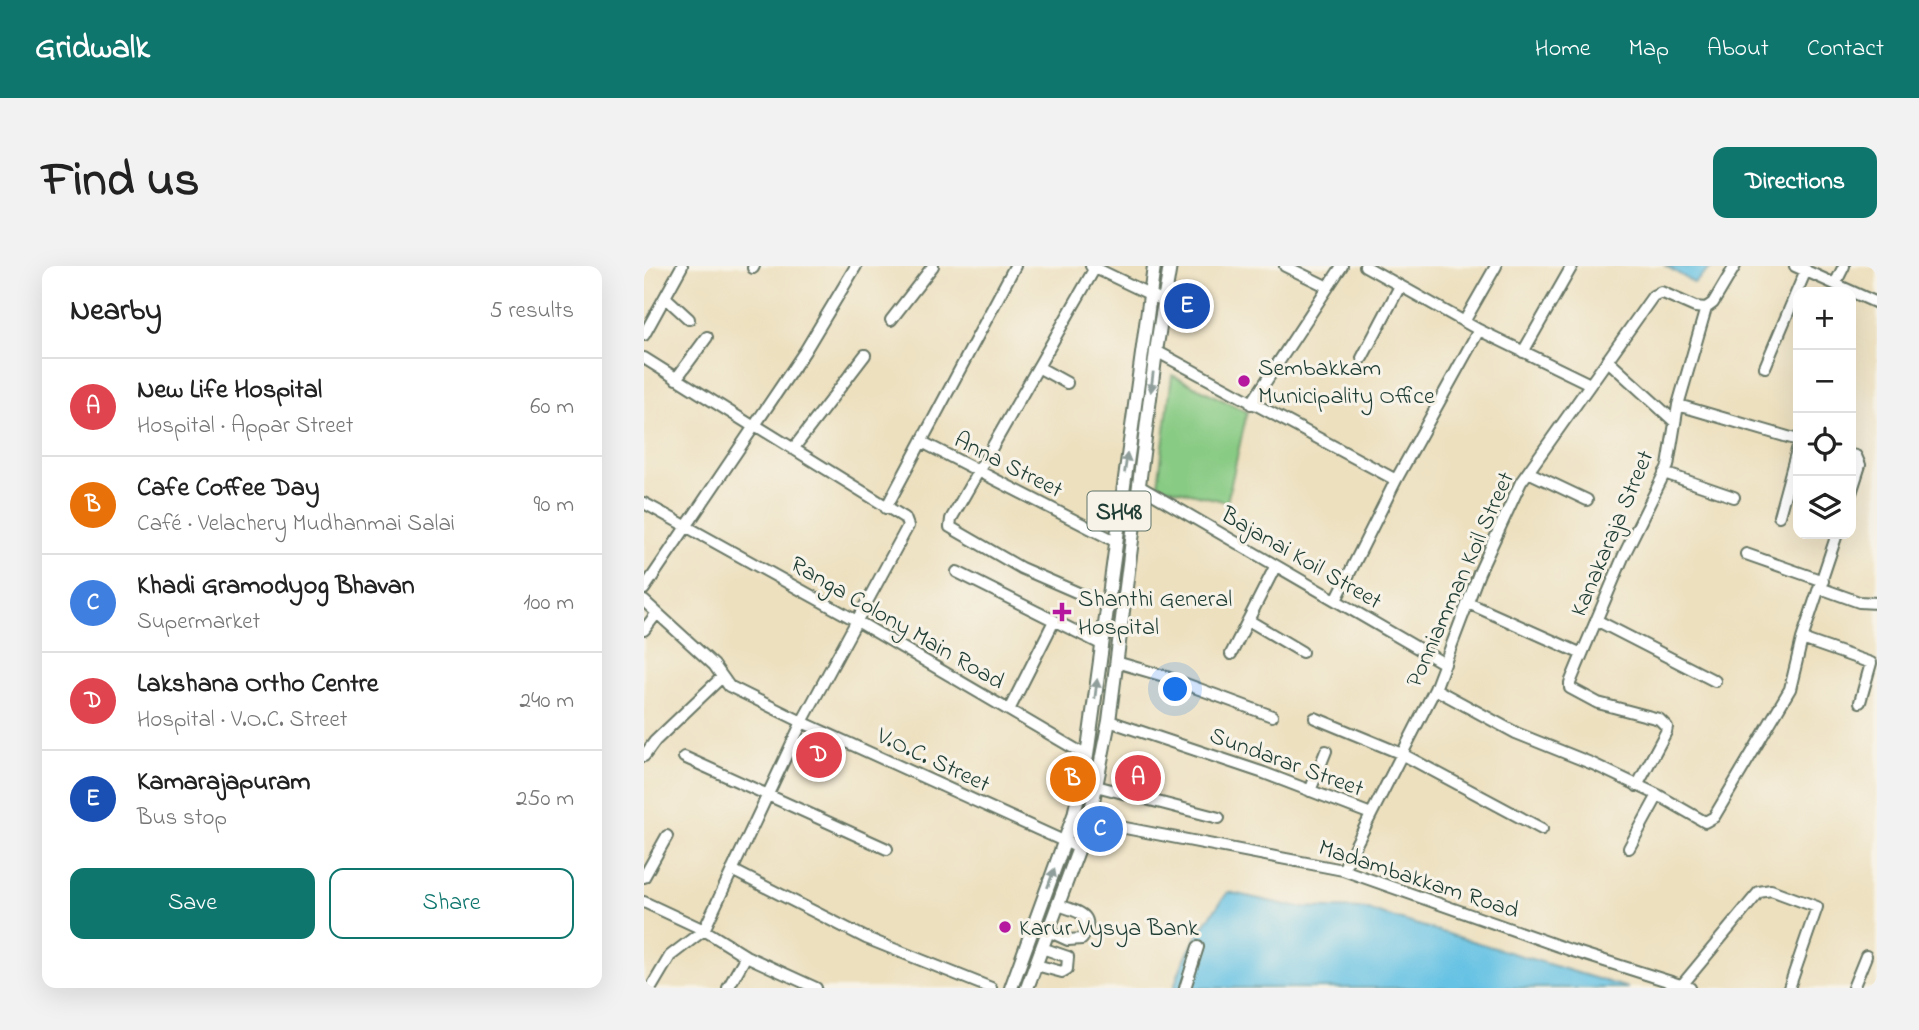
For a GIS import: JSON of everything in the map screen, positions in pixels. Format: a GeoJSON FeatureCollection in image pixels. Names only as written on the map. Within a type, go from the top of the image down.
{"type":"FeatureCollection","features":[{"type":"Feature","properties":{"kind":"main road","name":"SH48"},"geometry":{"type":"LineString","coordinates":[[1011,988],[1074,815],[1087,756],[1154,266]]}},
{"type":"Feature","properties":{"kind":"main road","name":"SH48"},"geometry":{"type":"LineString","coordinates":[[1027,988],[1089,821],[1109,721],[1156,351],[1170,266]]}},
{"type":"Feature","properties":{"kind":"street"},"geometry":{"type":"LineString","coordinates":[[644,335],[681,266]]}},
{"type":"Feature","properties":{"kind":"street"},"geometry":{"type":"LineString","coordinates":[[644,589],[804,351],[856,266]]}},
{"type":"Feature","properties":{"kind":"street"},"geometry":{"type":"LineString","coordinates":[[891,320],[933,266]]}},
{"type":"Feature","properties":{"kind":"street"},"geometry":{"type":"LineString","coordinates":[[886,508],[1015,266]]}},
{"type":"Feature","properties":{"kind":"street"},"geometry":{"type":"LineString","coordinates":[[1285,266],[1328,288]]}},
{"type":"Feature","properties":{"kind":"street"},"geometry":{"type":"LineString","coordinates":[[1251,404],[1342,266]]}},
{"type":"Feature","properties":{"kind":"street"},"geometry":{"type":"LineString","coordinates":[[1365,266],[1479,330],[1590,384]]}},
{"type":"Feature","properties":{"kind":"street"},"geometry":{"type":"LineString","coordinates":[[1385,277],[1392,266]]}},
{"type":"Feature","properties":{"kind":"street"},"geometry":{"type":"LineString","coordinates":[[1464,322],[1496,266]]}},
{"type":"Feature","properties":{"kind":"street"},"geometry":{"type":"LineString","coordinates":[[1523,352],[1572,266]]}},
{"type":"Feature","properties":{"kind":"street"},"geometry":{"type":"LineString","coordinates":[[1706,308],[1713,303],[1735,266]]}},
{"type":"Feature","properties":{"kind":"street"},"geometry":{"type":"LineString","coordinates":[[1835,284],[1844,266]]}},
{"type":"Feature","properties":{"kind":"street"},"geometry":{"type":"LineString","coordinates":[[1107,605],[1021,568],[952,530],[951,519],[1094,267],[1166,302]]}},
{"type":"Feature","properties":{"kind":"street"},"geometry":{"type":"LineString","coordinates":[[1765,368],[1800,268],[1877,303]]}},
{"type":"Feature","properties":{"kind":"street"},"geometry":{"type":"LineString","coordinates":[[1362,358],[1400,285]]}},
{"type":"Feature","properties":{"kind":"street","name":"Ponniamman Koil Street"},"geometry":{"type":"LineString","coordinates":[[1343,870],[1435,688],[1468,603],[1528,472],[1656,294],[1661,292],[1695,307],[1706,308]]}},
{"type":"Feature","properties":{"kind":"street"},"geometry":{"type":"LineString","coordinates":[[665,297],[689,319]]}},
{"type":"Feature","properties":{"kind":"street","name":"Kanakaraja Street"},"geometry":{"type":"LineString","coordinates":[[1468,603],[1582,654],[1624,555],[1664,473],[1678,405],[1706,308]]}},
{"type":"Feature","properties":{"kind":"street"},"geometry":{"type":"LineString","coordinates":[[1336,600],[1396,480],[1479,330]]}},
{"type":"Feature","properties":{"kind":"street"},"geometry":{"type":"LineString","coordinates":[[676,379],[707,337]]}},
{"type":"Feature","properties":{"kind":"street"},"geometry":{"type":"LineString","coordinates":[[1156,351],[1396,480]]}},
{"type":"Feature","properties":{"kind":"street"},"geometry":{"type":"LineString","coordinates":[[793,449],[864,355]]}},
{"type":"Feature","properties":{"kind":"street"},"geometry":{"type":"LineString","coordinates":[[644,358],[905,518],[908,526],[802,722],[704,930],[670,956],[651,988]]}},
{"type":"Feature","properties":{"kind":"street"},"geometry":{"type":"LineString","coordinates":[[1607,360],[1675,422]]}},
{"type":"Feature","properties":{"kind":"street"},"geometry":{"type":"LineString","coordinates":[[1038,367],[1067,383]]}},
{"type":"Feature","properties":{"kind":"street"},"geometry":{"type":"LineString","coordinates":[[1678,405],[1793,439]]}},
{"type":"Feature","properties":{"kind":"street","name":"Anna Street"},"geometry":{"type":"LineString","coordinates":[[922,442],[1115,541]]}},
{"type":"Feature","properties":{"kind":"street"},"geometry":{"type":"LineString","coordinates":[[1856,456],[1860,465],[1856,477]]}},
{"type":"Feature","properties":{"kind":"street"},"geometry":{"type":"LineString","coordinates":[[1779,516],[1793,464]]}},
{"type":"Feature","properties":{"kind":"street"},"geometry":{"type":"LineString","coordinates":[[1528,472],[1587,500]]}},
{"type":"Feature","properties":{"kind":"street"},"geometry":{"type":"LineString","coordinates":[[1664,473],[1734,497]]}},
{"type":"Feature","properties":{"kind":"street","name":"Bajanai Koil Street"},"geometry":{"type":"LineString","coordinates":[[1139,486],[1445,664]]}},
{"type":"Feature","properties":{"kind":"street","name":"Ranga Colony Main Road"},"geometry":{"type":"LineString","coordinates":[[644,503],[857,621],[1087,756]]}},
{"type":"Feature","properties":{"kind":"street"},"geometry":{"type":"LineString","coordinates":[[1435,688],[1516,733],[1593,764],[1658,795],[1705,822],[1714,817],[1790,689],[1802,639],[1835,539]]}},
{"type":"Feature","properties":{"kind":"street"},"geometry":{"type":"LineString","coordinates":[[1746,554],[1859,602],[1877,604]]}},
{"type":"Feature","properties":{"kind":"street"},"geometry":{"type":"LineString","coordinates":[[1231,654],[1275,567]]}},
{"type":"Feature","properties":{"kind":"street"},"geometry":{"type":"LineString","coordinates":[[957,572],[1101,644]]}},
{"type":"Feature","properties":{"kind":"street","name":"V.O.C. Street"},"geometry":{"type":"LineString","coordinates":[[644,601],[713,665],[729,686],[1079,848]]}},
{"type":"Feature","properties":{"kind":"street"},"geometry":{"type":"LineString","coordinates":[[644,630],[657,612]]}},
{"type":"Feature","properties":{"kind":"street"},"geometry":{"type":"LineString","coordinates":[[1248,620],[1302,652]]}},
{"type":"Feature","properties":{"kind":"street"},"geometry":{"type":"LineString","coordinates":[[1596,620],[1715,681]]}},
{"type":"Feature","properties":{"kind":"street"},"geometry":{"type":"LineString","coordinates":[[1009,710],[1054,621]]}},
{"type":"Feature","properties":{"kind":"street"},"geometry":{"type":"LineString","coordinates":[[1802,639],[1871,663],[1860,702]]}},
{"type":"Feature","properties":{"kind":"street"},"geometry":{"type":"LineString","coordinates":[[1582,654],[1570,688],[1598,703],[1660,719],[1667,727],[1637,786]]}},
{"type":"Feature","properties":{"kind":"street"},"geometry":{"type":"LineString","coordinates":[[1116,662],[1164,676],[1272,716]]}},
{"type":"Feature","properties":{"kind":"street"},"geometry":{"type":"LineString","coordinates":[[644,756],[655,741],[722,677]]}},
{"type":"Feature","properties":{"kind":"street"},"geometry":{"type":"LineString","coordinates":[[1315,718],[1402,754],[1542,829]]}},
{"type":"Feature","properties":{"kind":"street","name":"Sundarar Street"},"geometry":{"type":"LineString","coordinates":[[1109,721],[1310,790],[1371,814]]}},
{"type":"Feature","properties":{"kind":"street"},"geometry":{"type":"LineString","coordinates":[[1310,790],[1326,751]]}},
{"type":"Feature","properties":{"kind":"street"},"geometry":{"type":"LineString","coordinates":[[684,757],[887,849]]}},
{"type":"Feature","properties":{"kind":"street"},"geometry":{"type":"LineString","coordinates":[[1096,786],[1219,818]]}},
{"type":"Feature","properties":{"kind":"street"},"geometry":{"type":"LineString","coordinates":[[1629,848],[1658,795]]}},
{"type":"Feature","properties":{"kind":"street","name":"Madambakkam Road"},"geometry":{"type":"LineString","coordinates":[[1074,815],[1089,821],[1343,870],[1570,950],[1686,987]]}},
{"type":"Feature","properties":{"kind":"street"},"geometry":{"type":"LineString","coordinates":[[644,877],[667,836]]}},
{"type":"Feature","properties":{"kind":"street"},"geometry":{"type":"LineString","coordinates":[[732,870],[866,938],[991,988]]}},
{"type":"Feature","properties":{"kind":"street"},"geometry":{"type":"LineString","coordinates":[[1686,987],[1759,892],[1771,890],[1817,907],[1789,988]]}},
{"type":"Feature","properties":{"kind":"street"},"geometry":{"type":"LineString","coordinates":[[644,902],[704,930],[746,956],[816,988]]}},
{"type":"Feature","properties":{"kind":"street"},"geometry":{"type":"LineString","coordinates":[[1048,931],[1074,941],[1082,939],[1087,928],[1088,920],[1083,915],[1058,905]]}},
{"type":"Feature","properties":{"kind":"street"},"geometry":{"type":"LineString","coordinates":[[1185,988],[1198,947]]}},
{"type":"Feature","properties":{"kind":"street"},"geometry":{"type":"LineString","coordinates":[[1036,965],[1059,971],[1067,969],[1068,957],[1042,948]]}},
{"type":"Feature","properties":{"kind":"street"},"geometry":{"type":"LineString","coordinates":[[728,988],[746,956]]}},
{"type":"Feature","properties":{"kind":"street"},"geometry":{"type":"LineString","coordinates":[[1853,988],[1866,956]]}},
{"type":"Feature","properties":{"kind":"green space"},"geometry":{"type":"Polygon","coordinates":[[[1172,375],[1247,412],[1227,502],[1158,485],[1172,375]]]}},
{"type":"Feature","properties":{"kind":"water"},"geometry":{"type":"Polygon","coordinates":[[[1666,266],[1713,266],[1694,283],[1666,266]]]}},
{"type":"Feature","properties":{"kind":"water"},"geometry":{"type":"Polygon","coordinates":[[[1228,892],[1295,907],[1365,909],[1628,988],[1174,988],[1204,925],[1228,892]]]}},
{"type":"Feature","properties":{"kind":"place","name":"Kamarajapuram"},"geometry":{"type":"Point","coordinates":[1187,306]}},
{"type":"Feature","properties":{"kind":"place","name":"Sembakkam Municipality Office"},"geometry":{"type":"Point","coordinates":[1244,381]}},
{"type":"Feature","properties":{"kind":"place","name":"Shanthi General Hospital"},"geometry":{"type":"Point","coordinates":[1062,612]}},
{"type":"Feature","properties":{"kind":"place","name":"Lakshana Ortho Centre"},"geometry":{"type":"Point","coordinates":[819,755]}},
{"type":"Feature","properties":{"kind":"place","name":"New Life Hospital"},"geometry":{"type":"Point","coordinates":[1138,778]}},
{"type":"Feature","properties":{"kind":"place","name":"Cafe Coffee Day"},"geometry":{"type":"Point","coordinates":[1073,779]}},
{"type":"Feature","properties":{"kind":"place","name":"Khadi Gramodyog Bhavan"},"geometry":{"type":"Point","coordinates":[1100,829]}},
{"type":"Feature","properties":{"kind":"place","name":"Karur Vysya Bank"},"geometry":{"type":"Point","coordinates":[1005,927]}}]}
